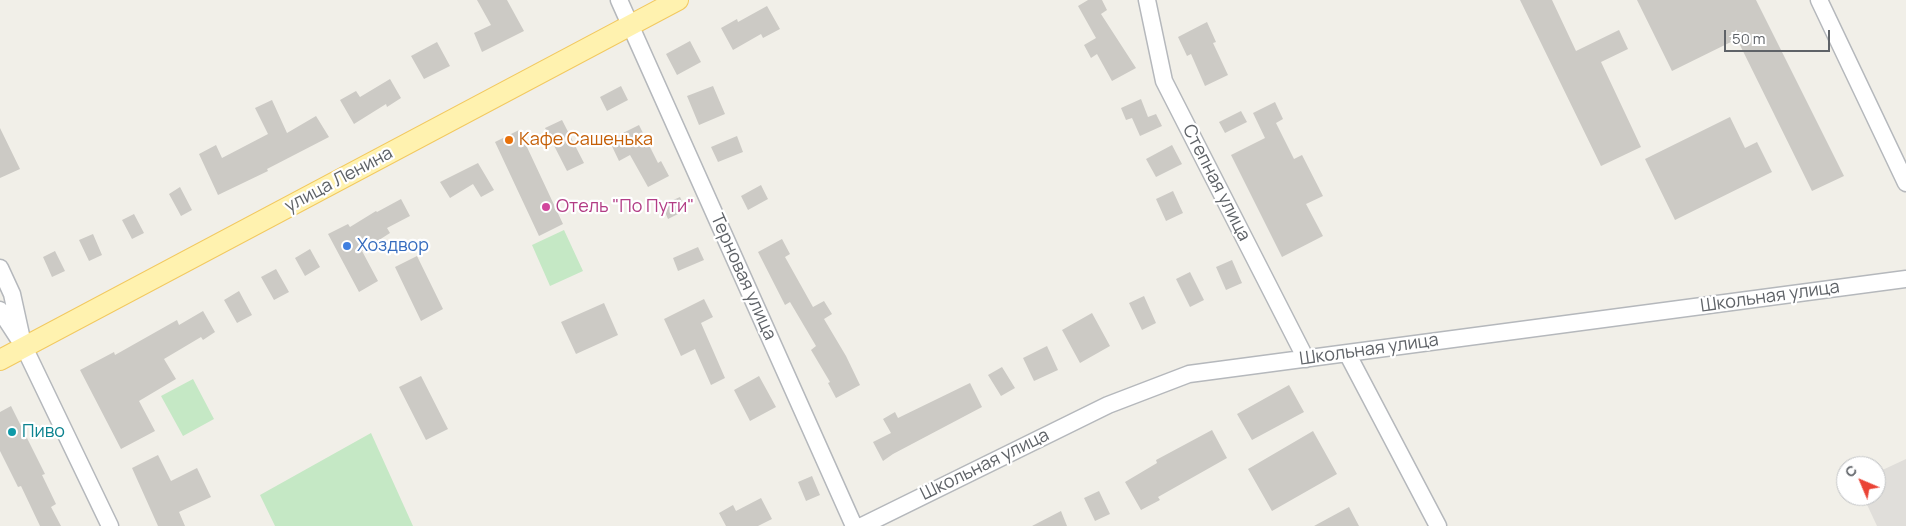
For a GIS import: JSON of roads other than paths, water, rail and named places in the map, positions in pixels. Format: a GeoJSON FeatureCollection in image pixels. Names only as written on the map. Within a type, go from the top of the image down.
{"type":"FeatureCollection","features":[{"type":"Feature","properties":{"kind":"main road","name":"улица Ленина"},"geometry":{"type":"LineString","coordinates":[[0,360],[678,0]]}},
{"type":"Feature","properties":{"kind":"street","name":"Терновая улица"},"geometry":{"type":"LineString","coordinates":[[619,0],[854,526]]}},
{"type":"Feature","properties":{"kind":"street","name":"Степная улица"},"geometry":{"type":"LineString","coordinates":[[1147,0],[1164,81],[1306,358]]}},
{"type":"Feature","properties":{"kind":"street"},"geometry":{"type":"LineString","coordinates":[[1818,0],[1906,183]]}},
{"type":"Feature","properties":{"kind":"street"},"geometry":{"type":"LineString","coordinates":[[0,268],[12,294],[24,347]]}},
{"type":"Feature","properties":{"kind":"street","name":"Школьная улица"},"geometry":{"type":"LineString","coordinates":[[862,526],[1108,405],[1189,374],[1906,279]]}},
{"type":"Feature","properties":{"kind":"street"},"geometry":{"type":"LineString","coordinates":[[0,310],[24,347],[110,526]]}},
{"type":"Feature","properties":{"kind":"street"},"geometry":{"type":"LineString","coordinates":[[1347,353],[1438,526]]}},
{"type":"Feature","properties":{"kind":"place","name":"Кафе Сашенька"},"geometry":{"type":"Point","coordinates":[509,140]}},
{"type":"Feature","properties":{"kind":"place","name":"Отель \"По Пути\""},"geometry":{"type":"Point","coordinates":[546,207]}},
{"type":"Feature","properties":{"kind":"place","name":"Хоздвор"},"geometry":{"type":"Point","coordinates":[347,246]}},
{"type":"Feature","properties":{"kind":"place","name":"Пиво"},"geometry":{"type":"Point","coordinates":[12,432]}}]}
